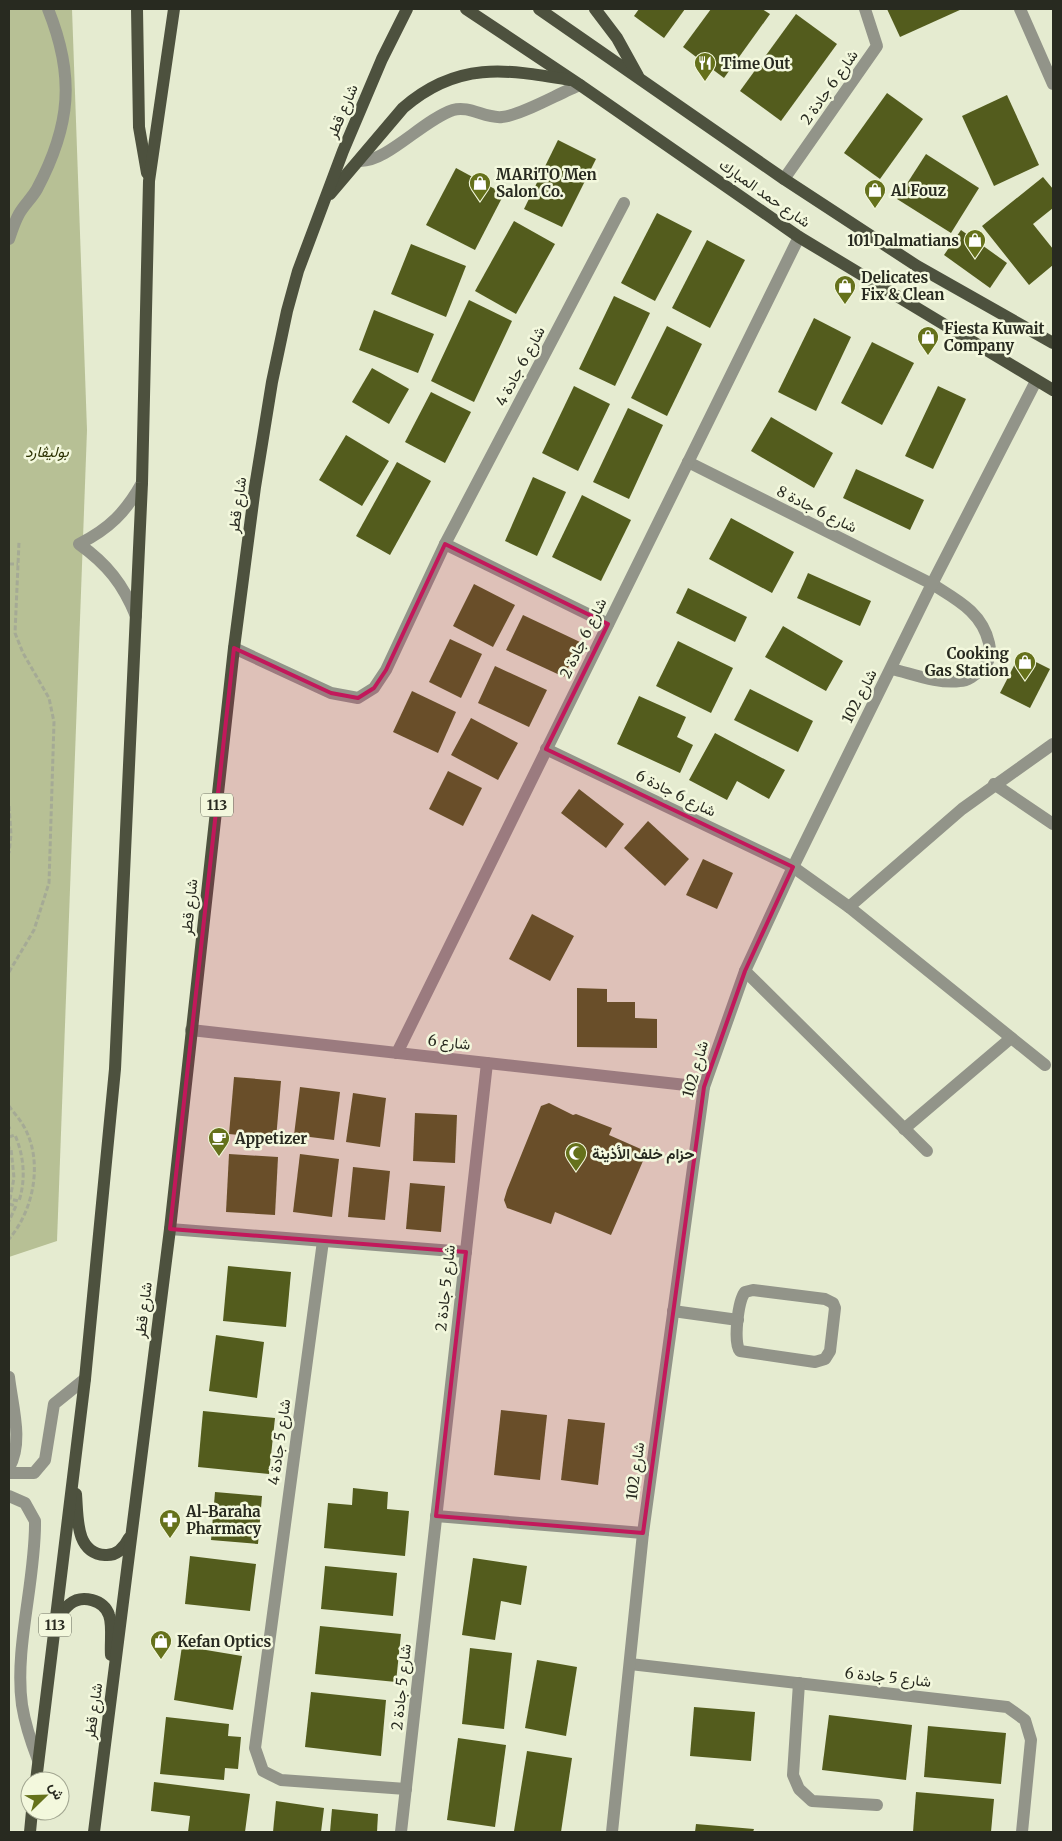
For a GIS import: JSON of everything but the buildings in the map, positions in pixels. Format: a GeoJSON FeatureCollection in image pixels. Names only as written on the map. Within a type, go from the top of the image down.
{"type":"FeatureCollection","features":[{"type":"Feature","properties":{"kind":"main road"},"geometry":{"type":"LineString","coordinates":[[137,9],[139,127],[149,181]]}},
{"type":"Feature","properties":{"kind":"main road","name":"113"},"geometry":{"type":"LineString","coordinates":[[37,1771],[85,1379],[115,1068],[142,483],[149,181],[174,9]]}},
{"type":"Feature","properties":{"kind":"main road","name":"شارع قطر"},"geometry":{"type":"LineString","coordinates":[[94,1832],[170,1229],[234,648],[255,486],[272,382],[287,311],[298,271],[382,59],[407,9]]}},
{"type":"Feature","properties":{"kind":"main road","name":"شارع حمد المبارك"},"geometry":{"type":"LineString","coordinates":[[466,9],[577,83],[799,237],[1053,390]]}},
{"type":"Feature","properties":{"kind":"main road","name":"شارع حمد المبارك"},"geometry":{"type":"LineString","coordinates":[[539,9],[784,179],[917,266],[1053,341]]}},
{"type":"Feature","properties":{"kind":"main road"},"geometry":{"type":"LineString","coordinates":[[595,9],[617,38],[639,78]]}},
{"type":"Feature","properties":{"kind":"main road"},"geometry":{"type":"LineString","coordinates":[[325,199],[360,161],[393,120],[415,98],[456,76],[486,70],[501,70],[577,83]]}},
{"type":"Feature","properties":{"kind":"main road"},"geometry":{"type":"LineString","coordinates":[[74,1470],[80,1534],[86,1547],[97,1555],[110,1556],[123,1549],[131,1534]]}},
{"type":"Feature","properties":{"kind":"main road"},"geometry":{"type":"LineString","coordinates":[[55,1622],[70,1603],[84,1599],[96,1601],[104,1607],[110,1616],[110,1705]]}},
{"type":"Feature","properties":{"kind":"street"},"geometry":{"type":"LineString","coordinates":[[9,238],[14,213],[36,190],[55,149],[66,114],[64,56],[48,9]]}},
{"type":"Feature","properties":{"kind":"street","name":"شارع 6 جادة 2"},"geometry":{"type":"LineString","coordinates":[[784,179],[877,46],[865,9]]}},
{"type":"Feature","properties":{"kind":"street"},"geometry":{"type":"LineString","coordinates":[[1020,9],[1053,84]]}},
{"type":"Feature","properties":{"kind":"street"},"geometry":{"type":"LineString","coordinates":[[360,161],[374,160],[418,128],[452,110],[463,109],[490,116],[504,117],[577,83]]}},
{"type":"Feature","properties":{"kind":"street","name":"شارع 6 جادة 4"},"geometry":{"type":"LineString","coordinates":[[234,648],[331,693],[358,698],[374,688],[386,670],[444,544],[624,203]]}},
{"type":"Feature","properties":{"kind":"street","name":"شارع 6 جادة 2"},"geometry":{"type":"LineString","coordinates":[[396,1053],[799,237]]}},
{"type":"Feature","properties":{"kind":"street","name":"شارع 102"},"geometry":{"type":"LineString","coordinates":[[612,1832],[643,1533],[704,1087],[745,971],[793,867],[892,669],[932,584],[1036,381]]}},
{"type":"Feature","properties":{"kind":"street","name":"شارع 6 جادة 8"},"geometry":{"type":"LineString","coordinates":[[688,462],[932,584],[966,605],[978,616],[987,632],[991,652],[985,665],[975,675],[961,682],[941,680],[892,669]]}},
{"type":"Feature","properties":{"kind":"street"},"geometry":{"type":"LineString","coordinates":[[136,616],[127,594],[114,574],[98,558],[79,544],[99,534],[117,520],[132,503],[142,483]]}},
{"type":"Feature","properties":{"kind":"street"},"geometry":{"type":"LineString","coordinates":[[444,544],[608,624]]}},
{"type":"Feature","properties":{"kind":"street"},"geometry":{"type":"LineString","coordinates":[[849,907],[962,809],[994,784],[1053,744]]}},
{"type":"Feature","properties":{"kind":"street","name":"شارع 6 جادة 6"},"geometry":{"type":"LineString","coordinates":[[546,749],[793,867],[849,907],[1045,1065]]}},
{"type":"Feature","properties":{"kind":"street"},"geometry":{"type":"LineString","coordinates":[[994,784],[1053,824]]}},
{"type":"Feature","properties":{"kind":"street"},"geometry":{"type":"LineString","coordinates":[[745,971],[928,1152]]}},
{"type":"Feature","properties":{"kind":"street","name":"شارع 6"},"geometry":{"type":"LineString","coordinates":[[191,1030],[704,1087]]}},
{"type":"Feature","properties":{"kind":"street"},"geometry":{"type":"LineString","coordinates":[[904,1129],[1011,1038]]}},
{"type":"Feature","properties":{"kind":"street","name":"شارع 5 جادة 2"},"geometry":{"type":"LineString","coordinates":[[401,1832],[487,1063]]}},
{"type":"Feature","properties":{"kind":"street"},"geometry":{"type":"LineString","coordinates":[[170,1229],[466,1252]]}},
{"type":"Feature","properties":{"kind":"street","name":"شارع 5 جادة 4"},"geometry":{"type":"LineString","coordinates":[[323,1241],[255,1748],[263,1771],[281,1780],[406,1789]]}},
{"type":"Feature","properties":{"kind":"street"},"geometry":{"type":"LineString","coordinates":[[749,1290],[825,1299],[833,1303],[835,1308],[830,1351],[825,1360],[820,1362],[740,1351],[736,1344],[738,1320],[741,1298],[749,1290]]}},
{"type":"Feature","properties":{"kind":"street"},"geometry":{"type":"LineString","coordinates":[[673,1311],[738,1320]]}},
{"type":"Feature","properties":{"kind":"street"},"geometry":{"type":"LineString","coordinates":[[9,1377],[17,1441],[16,1454],[9,1468]]}},
{"type":"Feature","properties":{"kind":"street"},"geometry":{"type":"LineString","coordinates":[[9,1473],[34,1473],[46,1460],[54,1404],[85,1379]]}},
{"type":"Feature","properties":{"kind":"street"},"geometry":{"type":"LineString","coordinates":[[9,1496],[26,1503],[35,1521],[21,1675],[22,1704],[29,1735],[38,1760]]}},
{"type":"Feature","properties":{"kind":"street"},"geometry":{"type":"LineString","coordinates":[[436,1516],[643,1533]]}},
{"type":"Feature","properties":{"kind":"street","name":"شارع 5 جادة 6"},"geometry":{"type":"LineString","coordinates":[[630,1664],[1007,1707],[1025,1720],[1031,1740],[1022,1832]]}},
{"type":"Feature","properties":{"kind":"street"},"geometry":{"type":"LineString","coordinates":[[799,1683],[793,1775],[800,1789],[812,1801],[877,1805]]}},
{"type":"Feature","properties":{"kind":"path"},"geometry":{"type":"LineString","coordinates":[[9,972],[34,930],[49,883],[54,722],[49,698],[23,653],[15,633],[18,542]]}},
{"type":"Feature","properties":{"kind":"path"},"geometry":{"type":"LineString","coordinates":[[9,564],[18,564]]}},
{"type":"Feature","properties":{"kind":"path"},"geometry":{"type":"LineString","coordinates":[[9,806],[11,834],[9,854]]}},
{"type":"Feature","properties":{"kind":"path"},"geometry":{"type":"LineString","coordinates":[[9,1106],[24,1126],[32,1146],[35,1173],[31,1197],[21,1225],[9,1239]]}},
{"type":"Feature","properties":{"kind":"path"},"geometry":{"type":"LineString","coordinates":[[9,1137],[15,1135],[22,1161],[24,1178],[19,1201],[10,1199],[14,1165],[9,1148]]}},
{"type":"Feature","properties":{"kind":"path"},"geometry":{"type":"LineString","coordinates":[[9,1204],[16,1206],[9,1221]]}},
{"type":"Feature","properties":{"kind":"highlighted area"},"geometry":{"type":"Polygon","coordinates":[[[445,544],[608,624],[546,749],[793,867],[745,971],[704,1087],[643,1533],[436,1516],[466,1252],[170,1229],[234,648],[331,693],[358,698],[374,688],[386,670],[445,544]]]}},
{"type":"Feature","properties":{"kind":"green space","name":"بوليڤارد"},"geometry":{"type":"Polygon","coordinates":[[[9,9],[72,9],[87,430],[57,1241],[9,1257],[9,9]]]}},
{"type":"Feature","properties":{"kind":"place","name":"Time Out"},"geometry":{"type":"Point","coordinates":[705,82]}},
{"type":"Feature","properties":{"kind":"place","name":"MARiTO Men Salon Co."},"geometry":{"type":"Point","coordinates":[480,202]}},
{"type":"Feature","properties":{"kind":"place","name":"Al Fouz"},"geometry":{"type":"Point","coordinates":[875,209]}},
{"type":"Feature","properties":{"kind":"place","name":"101 Dalmatians"},"geometry":{"type":"Point","coordinates":[975,259]}},
{"type":"Feature","properties":{"kind":"place","name":"Delicates Fix & Clean"},"geometry":{"type":"Point","coordinates":[845,305]}},
{"type":"Feature","properties":{"kind":"place","name":"Fiesta Kuwait Company"},"geometry":{"type":"Point","coordinates":[928,356]}},
{"type":"Feature","properties":{"kind":"place","name":"Cooking Gas Station"},"geometry":{"type":"Point","coordinates":[1025,681]}},
{"type":"Feature","properties":{"kind":"place","name":"Appetizer"},"geometry":{"type":"Point","coordinates":[219,1157]}},
{"type":"Feature","properties":{"kind":"place","name":"حزام خلف الأذينة"},"geometry":{"type":"Point","coordinates":[576,1172]}},
{"type":"Feature","properties":{"kind":"place","name":"Al-Baraha Pharmacy"},"geometry":{"type":"Point","coordinates":[170,1539]}},
{"type":"Feature","properties":{"kind":"place","name":"Kefan Optics"},"geometry":{"type":"Point","coordinates":[161,1660]}}]}
